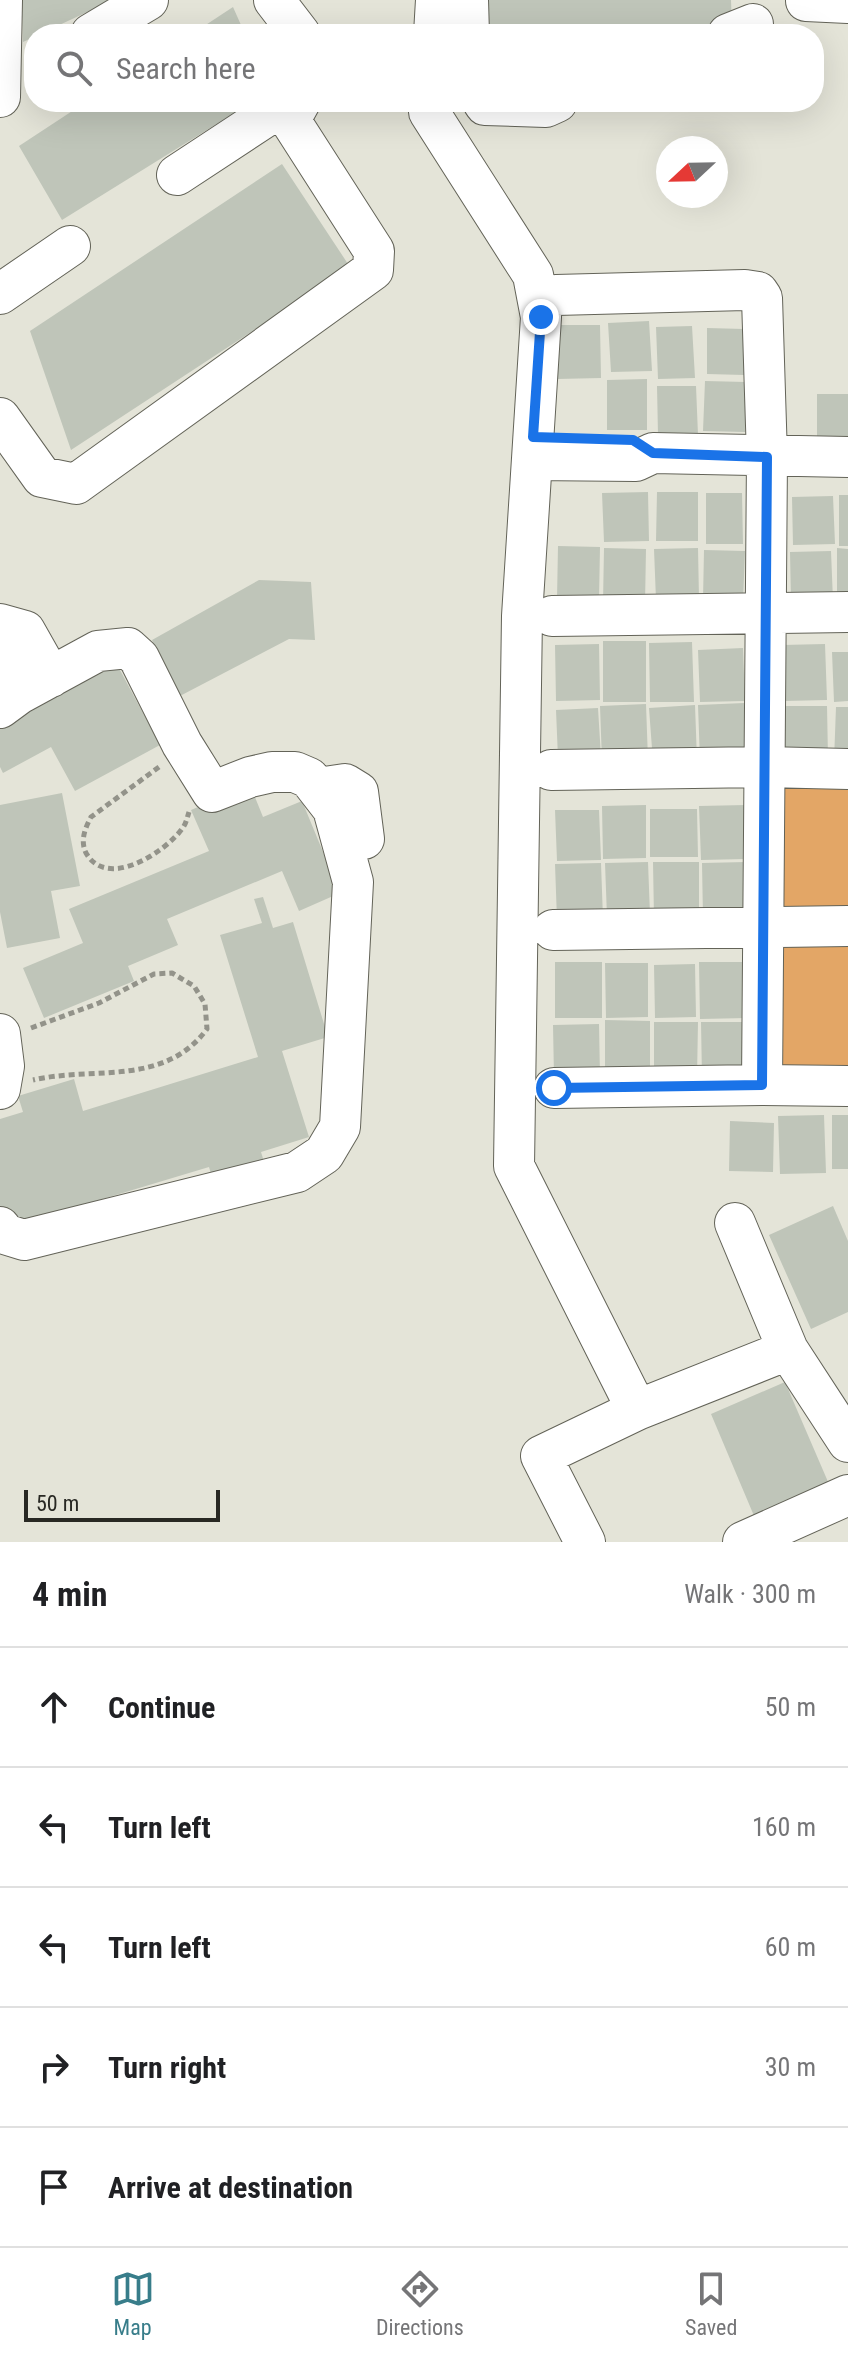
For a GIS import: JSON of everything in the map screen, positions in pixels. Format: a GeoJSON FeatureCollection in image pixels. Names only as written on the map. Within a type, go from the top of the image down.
{"type":"FeatureCollection","features":[{"type":"Feature","properties":{"kind":"street"},"geometry":{"type":"LineString","coordinates":[[0,97],[2,0]]}},
{"type":"Feature","properties":{"kind":"street"},"geometry":{"type":"LineString","coordinates":[[108,24],[148,0]]}},
{"type":"Feature","properties":{"kind":"street"},"geometry":{"type":"LineString","coordinates":[[274,0],[292,24]]}},
{"type":"Feature","properties":{"kind":"street"},"geometry":{"type":"LineString","coordinates":[[435,24],[436,0]]}},
{"type":"Feature","properties":{"kind":"street"},"geometry":{"type":"LineString","coordinates":[[468,0],[469,24]]}},
{"type":"Feature","properties":{"kind":"street"},"geometry":{"type":"LineString","coordinates":[[806,1],[848,3]]}},
{"type":"Feature","properties":{"kind":"street"},"geometry":{"type":"LineString","coordinates":[[1,89],[24,74]]}},
{"type":"Feature","properties":{"kind":"street"},"geometry":{"type":"LineString","coordinates":[[177,175],[273,112]]}},
{"type":"Feature","properties":{"kind":"street"},"geometry":{"type":"LineString","coordinates":[[0,418],[42,477],[76,484],[373,270],[374,251],[290,120],[294,112]]}},
{"type":"Feature","properties":{"kind":"street"},"geometry":{"type":"LineString","coordinates":[[429,112],[533,275],[541,317],[522,616],[514,1166],[637,1410]]}},
{"type":"Feature","properties":{"kind":"street"},"geometry":{"type":"LineString","coordinates":[[0,294],[70,246]]}},
{"type":"Feature","properties":{"kind":"street"},"geometry":{"type":"LineString","coordinates":[[556,295],[745,290],[758,292],[763,306],[767,611],[762,1085]]}},
{"type":"Feature","properties":{"kind":"street"},"geometry":{"type":"LineString","coordinates":[[532,448],[636,461],[653,453],[848,457]]}},
{"type":"Feature","properties":{"kind":"street"},"geometry":{"type":"LineString","coordinates":[[552,616],[848,612]]}},
{"type":"Feature","properties":{"kind":"street"},"geometry":{"type":"LineString","coordinates":[[0,624],[25,631],[23,693]]}},
{"type":"Feature","properties":{"kind":"street"},"geometry":{"type":"LineString","coordinates":[[0,1227],[5,1234],[24,1240],[297,1172],[324,1154],[340,1127],[353,882],[333,809],[309,778],[295,772],[272,772],[212,792],[182,744],[139,658],[128,648],[98,651],[23,693]]}},
{"type":"Feature","properties":{"kind":"street"},"geometry":{"type":"LineString","coordinates":[[0,659],[23,693]]}},
{"type":"Feature","properties":{"kind":"street"},"geometry":{"type":"LineString","coordinates":[[551,770],[848,769]]}},
{"type":"Feature","properties":{"kind":"street"},"geometry":{"type":"LineString","coordinates":[[318,788],[345,784],[358,792],[364,839]]}},
{"type":"Feature","properties":{"kind":"street"},"geometry":{"type":"LineString","coordinates":[[553,930],[848,926]]}},
{"type":"Feature","properties":{"kind":"street"},"geometry":{"type":"LineString","coordinates":[[0,1036],[4,1066],[0,1089]]}},
{"type":"Feature","properties":{"kind":"street"},"geometry":{"type":"LineString","coordinates":[[554,1088],[848,1086]]}},
{"type":"Feature","properties":{"kind":"street"},"geometry":{"type":"LineString","coordinates":[[735,1223],[788,1350],[848,1442]]}},
{"type":"Feature","properties":{"kind":"street"},"geometry":{"type":"LineString","coordinates":[[585,1542],[541,1456],[637,1410],[788,1350]]}},
{"type":"Feature","properties":{"kind":"street"},"geometry":{"type":"LineString","coordinates":[[743,1542],[848,1495]]}},
{"type":"Feature","properties":{"kind":"path"},"geometry":{"type":"LineString","coordinates":[[182,744],[155,772],[91,817],[84,829],[83,848],[92,862],[103,869],[125,867],[156,854],[185,826],[193,806],[212,792]]}},
{"type":"Feature","properties":{"kind":"path"},"geometry":{"type":"LineString","coordinates":[[0,1036],[99,1003],[154,974],[172,973],[194,986],[205,1004],[207,1029],[194,1047],[173,1058],[135,1071],[51,1076],[0,1089]]}},
{"type":"Feature","properties":{"kind":"shaded area"},"geometry":{"type":"Polygon","coordinates":[[[780,786],[848,786],[848,918],[779,918],[780,786]]]}},
{"type":"Feature","properties":{"kind":"shaded area"},"geometry":{"type":"Polygon","coordinates":[[[775,941],[848,942],[848,1080],[774,1079],[775,941]]]}},
{"type":"Feature","properties":{"kind":"building"},"geometry":{"type":"Polygon","coordinates":[[[22,0],[113,0],[61,24],[24,24],[23,42],[22,0]]]}},
{"type":"Feature","properties":{"kind":"building"},"geometry":{"type":"Polygon","coordinates":[[[474,0],[731,0],[732,24],[475,24],[474,0]]]}},
{"type":"Feature","properties":{"kind":"building"},"geometry":{"type":"Polygon","coordinates":[[[233,7],[241,24],[207,24],[233,7]]]}},
{"type":"Feature","properties":{"kind":"building"},"geometry":{"type":"Polygon","coordinates":[[[71,112],[236,112],[62,220],[19,146],[71,112]]]}},
{"type":"Feature","properties":{"kind":"building"},"geometry":{"type":"Polygon","coordinates":[[[282,164],[350,267],[71,450],[30,331],[282,164]]]}},
{"type":"Feature","properties":{"kind":"building"},"geometry":{"type":"Polygon","coordinates":[[[649,321],[652,371],[611,372],[608,323],[649,321]]]}},
{"type":"Feature","properties":{"kind":"building"},"geometry":{"type":"Polygon","coordinates":[[[556,325],[600,325],[601,378],[557,379],[556,325]]]}},
{"type":"Feature","properties":{"kind":"building"},"geometry":{"type":"Polygon","coordinates":[[[692,326],[695,378],[658,379],[656,327],[692,326]]]}},
{"type":"Feature","properties":{"kind":"building"},"geometry":{"type":"Polygon","coordinates":[[[707,328],[744,329],[744,375],[707,374],[707,328]]]}},
{"type":"Feature","properties":{"kind":"building"},"geometry":{"type":"Polygon","coordinates":[[[647,379],[647,430],[607,430],[607,380],[647,379]]]}},
{"type":"Feature","properties":{"kind":"building"},"geometry":{"type":"Polygon","coordinates":[[[705,381],[746,382],[745,432],[703,431],[705,381]]]}},
{"type":"Feature","properties":{"kind":"building"},"geometry":{"type":"Polygon","coordinates":[[[657,386],[696,386],[698,435],[658,435],[657,386]]]}},
{"type":"Feature","properties":{"kind":"building"},"geometry":{"type":"Polygon","coordinates":[[[817,394],[848,394],[848,443],[817,442],[817,394]]]}},
{"type":"Feature","properties":{"kind":"building"},"geometry":{"type":"Polygon","coordinates":[[[648,492],[649,541],[604,542],[602,493],[648,492]]]}},
{"type":"Feature","properties":{"kind":"building"},"geometry":{"type":"Polygon","coordinates":[[[657,492],[698,492],[698,541],[656,541],[657,492]]]}},
{"type":"Feature","properties":{"kind":"building"},"geometry":{"type":"Polygon","coordinates":[[[706,493],[742,493],[743,544],[706,544],[706,493]]]}},
{"type":"Feature","properties":{"kind":"building"},"geometry":{"type":"Polygon","coordinates":[[[839,495],[848,495],[848,546],[839,546],[839,495]]]}},
{"type":"Feature","properties":{"kind":"building"},"geometry":{"type":"Polygon","coordinates":[[[833,496],[835,544],[793,545],[792,497],[833,496]]]}},
{"type":"Feature","properties":{"kind":"building"},"geometry":{"type":"Polygon","coordinates":[[[558,546],[600,547],[599,599],[557,599],[558,546]]]}},
{"type":"Feature","properties":{"kind":"building"},"geometry":{"type":"Polygon","coordinates":[[[604,548],[646,549],[645,604],[603,603],[604,548]]]}},
{"type":"Feature","properties":{"kind":"building"},"geometry":{"type":"Polygon","coordinates":[[[698,548],[699,599],[656,600],[654,549],[698,548]]]}},
{"type":"Feature","properties":{"kind":"building"},"geometry":{"type":"Polygon","coordinates":[[[837,548],[848,549],[848,600],[837,600],[837,548]]]}},
{"type":"Feature","properties":{"kind":"building"},"geometry":{"type":"Polygon","coordinates":[[[704,550],[745,551],[743,602],[703,600],[704,550]]]}},
{"type":"Feature","properties":{"kind":"building"},"geometry":{"type":"Polygon","coordinates":[[[831,551],[833,601],[791,602],[790,552],[831,551]]]}},
{"type":"Feature","properties":{"kind":"building"},"geometry":{"type":"Polygon","coordinates":[[[259,580],[311,582],[315,640],[289,639],[178,697],[152,640],[259,580]]]}},
{"type":"Feature","properties":{"kind":"building"},"geometry":{"type":"Polygon","coordinates":[[[603,641],[646,641],[646,702],[603,702],[603,641]]]}},
{"type":"Feature","properties":{"kind":"building"},"geometry":{"type":"Polygon","coordinates":[[[692,642],[694,702],[650,702],[649,643],[692,642]]]}},
{"type":"Feature","properties":{"kind":"building"},"geometry":{"type":"Polygon","coordinates":[[[599,644],[600,700],[556,701],[555,645],[599,644]]]}},
{"type":"Feature","properties":{"kind":"building"},"geometry":{"type":"Polygon","coordinates":[[[825,644],[827,700],[784,701],[782,645],[825,644]]]}},
{"type":"Feature","properties":{"kind":"building"},"geometry":{"type":"Polygon","coordinates":[[[743,648],[745,701],[700,702],[698,650],[743,648]]]}},
{"type":"Feature","properties":{"kind":"building"},"geometry":{"type":"Polygon","coordinates":[[[832,652],[848,652],[848,701],[834,702],[832,652]]]}},
{"type":"Feature","properties":{"kind":"building"},"geometry":{"type":"Polygon","coordinates":[[[112,655],[160,745],[75,791],[51,747],[3,773],[0,767],[0,715],[112,655]]]}},
{"type":"Feature","properties":{"kind":"building"},"geometry":{"type":"Polygon","coordinates":[[[744,703],[747,759],[700,761],[698,705],[744,703]]]}},
{"type":"Feature","properties":{"kind":"building"},"geometry":{"type":"Polygon","coordinates":[[[646,704],[648,760],[602,761],[600,706],[646,704]]]}},
{"type":"Feature","properties":{"kind":"building"},"geometry":{"type":"Polygon","coordinates":[[[695,705],[697,760],[653,762],[649,708],[695,705]]]}},
{"type":"Feature","properties":{"kind":"building"},"geometry":{"type":"Polygon","coordinates":[[[783,706],[827,706],[828,758],[783,758],[783,706]]]}},
{"type":"Feature","properties":{"kind":"building"},"geometry":{"type":"Polygon","coordinates":[[[836,707],[848,707],[848,761],[834,761],[836,707]]]}},
{"type":"Feature","properties":{"kind":"building"},"geometry":{"type":"Polygon","coordinates":[[[598,708],[601,757],[558,758],[556,710],[598,708]]]}},
{"type":"Feature","properties":{"kind":"building"},"geometry":{"type":"Polygon","coordinates":[[[250,785],[263,817],[302,801],[340,893],[299,911],[282,871],[167,919],[178,945],[128,966],[134,981],[44,1018],[23,968],[83,943],[69,909],[209,851],[191,810],[250,785]]]}},
{"type":"Feature","properties":{"kind":"building"},"geometry":{"type":"Polygon","coordinates":[[[62,793],[80,886],[51,891],[60,938],[7,948],[0,912],[0,805],[62,793]]]}},
{"type":"Feature","properties":{"kind":"building"},"geometry":{"type":"Polygon","coordinates":[[[646,805],[646,858],[603,859],[602,806],[646,805]]]}},
{"type":"Feature","properties":{"kind":"building"},"geometry":{"type":"Polygon","coordinates":[[[746,805],[746,859],[701,860],[699,806],[746,805]]]}},
{"type":"Feature","properties":{"kind":"building"},"geometry":{"type":"Polygon","coordinates":[[[650,809],[697,809],[698,857],[650,857],[650,809]]]}},
{"type":"Feature","properties":{"kind":"building"},"geometry":{"type":"Polygon","coordinates":[[[555,810],[599,810],[601,860],[557,861],[555,810]]]}},
{"type":"Feature","properties":{"kind":"building"},"geometry":{"type":"Polygon","coordinates":[[[648,862],[650,915],[607,917],[605,863],[648,862]]]}},
{"type":"Feature","properties":{"kind":"building"},"geometry":{"type":"Polygon","coordinates":[[[653,862],[699,862],[699,918],[654,918],[653,862]]]}},
{"type":"Feature","properties":{"kind":"building"},"geometry":{"type":"Polygon","coordinates":[[[746,862],[748,917],[703,918],[702,863],[746,862]]]}},
{"type":"Feature","properties":{"kind":"building"},"geometry":{"type":"Polygon","coordinates":[[[601,863],[603,919],[557,920],[555,864],[601,863]]]}},
{"type":"Feature","properties":{"kind":"building"},"geometry":{"type":"Polygon","coordinates":[[[263,897],[273,928],[293,922],[328,1037],[282,1051],[309,1137],[261,1152],[266,1168],[214,1184],[209,1167],[6,1228],[0,1207],[0,1119],[23,1112],[18,1096],[74,1079],[83,1111],[258,1057],[220,935],[262,923],[254,899],[263,897]]]}},
{"type":"Feature","properties":{"kind":"building"},"geometry":{"type":"Polygon","coordinates":[[[555,962],[602,962],[602,1018],[555,1018],[555,962]]]}},
{"type":"Feature","properties":{"kind":"building"},"geometry":{"type":"Polygon","coordinates":[[[699,962],[745,962],[747,1018],[700,1019],[699,962]]]}},
{"type":"Feature","properties":{"kind":"building"},"geometry":{"type":"Polygon","coordinates":[[[605,963],[648,963],[648,1017],[606,1018],[605,963]]]}},
{"type":"Feature","properties":{"kind":"building"},"geometry":{"type":"Polygon","coordinates":[[[695,964],[696,1017],[655,1018],[654,965],[695,964]]]}},
{"type":"Feature","properties":{"kind":"building"},"geometry":{"type":"Polygon","coordinates":[[[605,1020],[650,1021],[650,1076],[605,1076],[605,1020]]]}},
{"type":"Feature","properties":{"kind":"building"},"geometry":{"type":"Polygon","coordinates":[[[654,1022],[698,1022],[697,1077],[654,1076],[654,1022]]]}},
{"type":"Feature","properties":{"kind":"building"},"geometry":{"type":"Polygon","coordinates":[[[701,1022],[746,1022],[747,1077],[702,1078],[701,1022]]]}},
{"type":"Feature","properties":{"kind":"building"},"geometry":{"type":"Polygon","coordinates":[[[599,1024],[600,1077],[554,1077],[553,1025],[599,1024]]]}},
{"type":"Feature","properties":{"kind":"building"},"geometry":{"type":"Polygon","coordinates":[[[824,1115],[826,1173],[780,1174],[778,1116],[824,1115]]]}},
{"type":"Feature","properties":{"kind":"building"},"geometry":{"type":"Polygon","coordinates":[[[832,1115],[848,1115],[848,1169],[832,1169],[832,1115]]]}},
{"type":"Feature","properties":{"kind":"building"},"geometry":{"type":"Polygon","coordinates":[[[730,1121],[774,1123],[773,1172],[729,1171],[730,1121]]]}},
{"type":"Feature","properties":{"kind":"building"},"geometry":{"type":"Polygon","coordinates":[[[833,1206],[848,1241],[848,1312],[811,1329],[769,1235],[833,1206]]]}},
{"type":"Feature","properties":{"kind":"building"},"geometry":{"type":"Polygon","coordinates":[[[785,1382],[835,1498],[760,1530],[711,1414],[785,1382]]]}},
{"type":"Feature","properties":{"kind":"route"},"geometry":{"type":"LineString","coordinates":[[541,317],[533,437],[633,440],[653,453],[767,457],[762,1085],[554,1088]]}}]}
